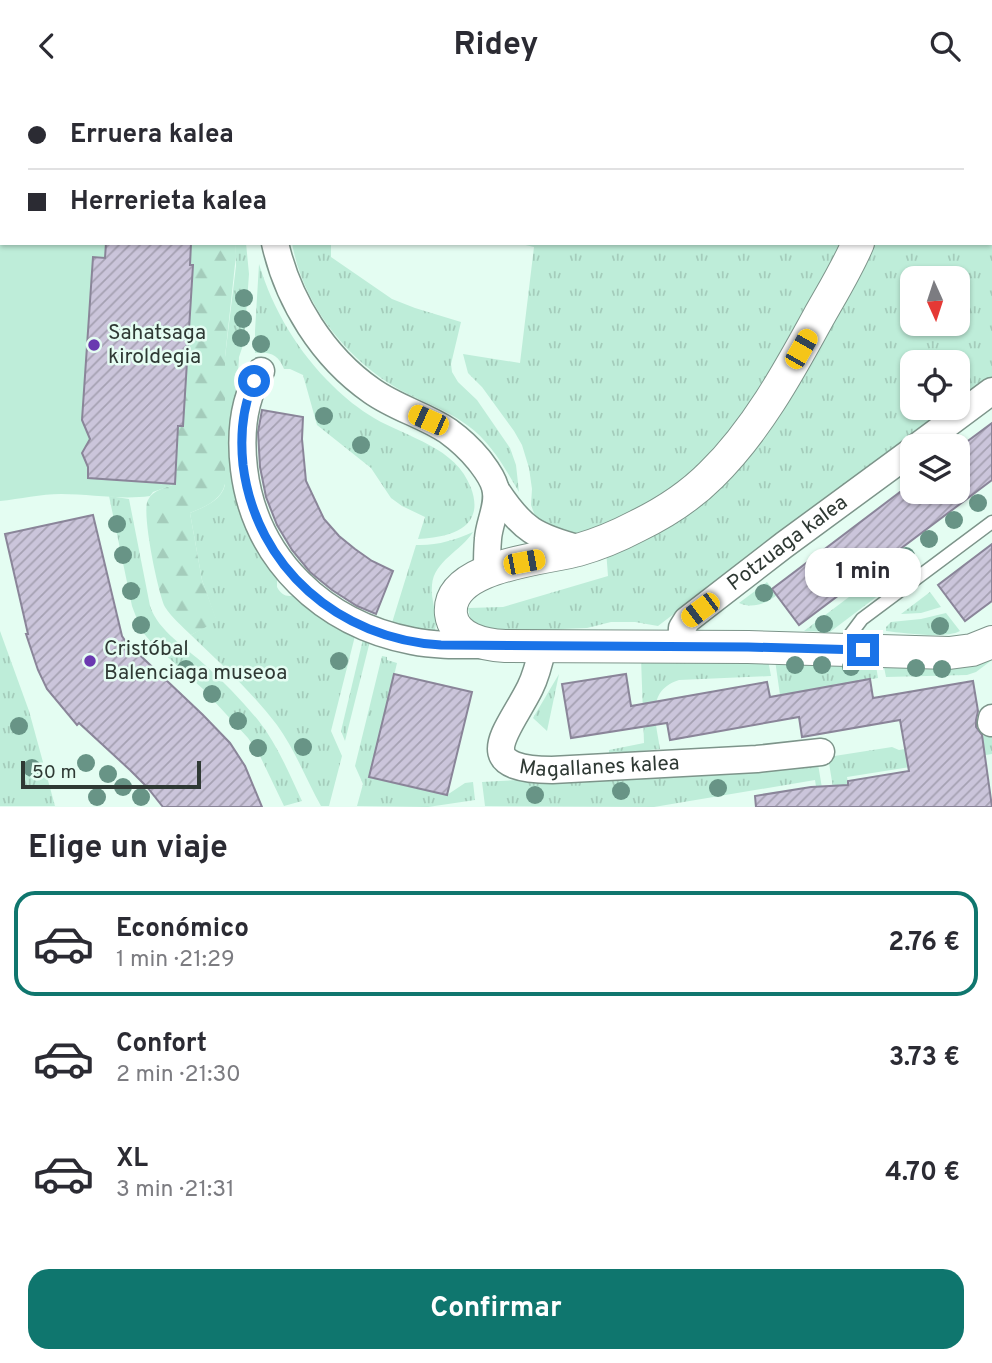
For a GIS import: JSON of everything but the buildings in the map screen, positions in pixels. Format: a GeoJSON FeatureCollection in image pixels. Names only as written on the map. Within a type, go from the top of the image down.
{"type":"FeatureCollection","features":[{"type":"Feature","properties":{"kind":"street"},"geometry":{"type":"LineString","coordinates":[[276,245],[295,300],[334,358],[373,392],[435,423],[461,442],[484,466],[492,479],[500,506],[523,525],[554,542],[581,549]]}},
{"type":"Feature","properties":{"kind":"street"},"geometry":{"type":"LineString","coordinates":[[487,645],[470,638],[454,624],[451,613],[453,601],[460,589],[474,577],[497,568],[581,549],[623,534],[668,509],[704,482],[727,459],[758,418],[813,327],[857,245]]}},
{"type":"Feature","properties":{"kind":"street"},"geometry":{"type":"LineString","coordinates":[[261,371],[245,404],[242,430],[242,457],[251,505],[267,541],[302,587],[343,616],[370,629],[401,639],[453,645],[681,646],[949,653],[972,650],[992,642]]}},
{"type":"Feature","properties":{"kind":"street"},"geometry":{"type":"LineString","coordinates":[[934,434],[992,391]]}},
{"type":"Feature","properties":{"kind":"street","name":"Potzuaga kalea"},"geometry":{"type":"LineString","coordinates":[[681,646],[682,628],[687,620],[900,460]]}},
{"type":"Feature","properties":{"kind":"street"},"geometry":{"type":"LineString","coordinates":[[497,568],[488,539],[500,506]]}},
{"type":"Feature","properties":{"kind":"street","name":"Magallanes kalea"},"geometry":{"type":"LineString","coordinates":[[543,646],[534,680],[500,743],[504,758],[515,766],[552,770],[757,759],[821,752]]}},
{"type":"Feature","properties":{"kind":"lane"},"geometry":{"type":"LineString","coordinates":[[846,650],[850,635],[862,619],[992,522]]}},
{"type":"Feature","properties":{"kind":"green space","name":"Sahatsaga kiroldegia"},"geometry":{"type":"Polygon","coordinates":[[[0,245],[191,245],[190,264],[193,265],[183,426],[178,426],[175,484],[153,492],[150,496],[53,494],[0,501],[0,245]]]}},
{"type":"Feature","properties":{"kind":"green space"},"geometry":{"type":"Polygon","coordinates":[[[191,245],[235,245],[225,357],[225,484],[216,499],[190,513],[202,580],[217,621],[191,635],[171,615],[162,599],[151,552],[146,507],[153,494],[175,484],[178,426],[183,425],[193,265],[190,265],[191,245]]]}},
{"type":"Feature","properties":{"kind":"green space"},"geometry":{"type":"Polygon","coordinates":[[[235,245],[246,245],[249,274],[244,342],[239,357],[233,446],[279,573],[277,587],[286,595],[298,594],[356,632],[331,731],[342,756],[329,806],[321,806],[277,725],[236,678],[191,635],[216,620],[202,580],[190,513],[216,499],[225,485],[225,357],[236,266],[235,245]]]}},
{"type":"Feature","properties":{"kind":"green space"},"geometry":{"type":"Polygon","coordinates":[[[293,245],[331,245],[331,257],[392,299],[461,322],[451,364],[452,372],[458,382],[477,400],[510,448],[516,465],[519,492],[496,456],[476,432],[451,414],[400,390],[380,377],[345,346],[317,309],[298,266],[293,245]]]}},
{"type":"Feature","properties":{"kind":"green space"},"geometry":{"type":"Polygon","coordinates":[[[526,245],[992,245],[992,379],[970,393],[970,350],[900,350],[900,420],[932,420],[913,434],[900,434],[900,444],[658,626],[611,622],[532,635],[478,627],[470,618],[468,608],[503,607],[608,576],[606,550],[583,535],[559,529],[535,516],[531,505],[529,468],[522,445],[482,387],[468,373],[463,354],[520,363],[534,247],[526,245]]]}},
{"type":"Feature","properties":{"kind":"green space"},"geometry":{"type":"Polygon","coordinates":[[[259,264],[279,314],[320,373],[352,403],[374,418],[443,453],[464,474],[471,488],[474,504],[470,521],[464,526],[442,536],[418,539],[425,517],[391,498],[371,468],[317,425],[303,375],[284,369],[273,355],[255,353],[259,264]]]}},
{"type":"Feature","properties":{"kind":"green space"},"geometry":{"type":"Polygon","coordinates":[[[109,496],[129,499],[150,606],[159,623],[219,678],[258,720],[277,749],[302,801],[284,806],[259,754],[248,738],[203,689],[141,630],[132,606],[109,496]]]}},
{"type":"Feature","properties":{"kind":"green space"},"geometry":{"type":"Polygon","coordinates":[[[473,532],[443,563],[434,577],[432,591],[435,630],[391,626],[416,545],[445,542],[473,532]]]}},
{"type":"Feature","properties":{"kind":"green space"},"geometry":{"type":"Polygon","coordinates":[[[890,566],[900,579],[830,632],[804,631],[890,566]]]}},
{"type":"Feature","properties":{"kind":"green space"},"geometry":{"type":"Polygon","coordinates":[[[767,582],[777,595],[759,605],[739,603],[767,582]]]}},
{"type":"Feature","properties":{"kind":"green space"},"geometry":{"type":"Polygon","coordinates":[[[930,592],[941,607],[921,613],[901,614],[930,592]]]}},
{"type":"Feature","properties":{"kind":"green space"},"geometry":{"type":"Polygon","coordinates":[[[946,613],[960,631],[935,635],[886,631],[891,622],[946,613]]]}},
{"type":"Feature","properties":{"kind":"green space"},"geometry":{"type":"Polygon","coordinates":[[[0,631],[29,711],[55,806],[0,806],[0,631]]]}},
{"type":"Feature","properties":{"kind":"green space"},"geometry":{"type":"Polygon","coordinates":[[[364,635],[371,637],[345,741],[341,731],[364,635]]]}},
{"type":"Feature","properties":{"kind":"green space"},"geometry":{"type":"Polygon","coordinates":[[[992,654],[992,660],[967,675],[886,677],[883,662],[992,654]]]}},
{"type":"Feature","properties":{"kind":"green space"},"geometry":{"type":"Polygon","coordinates":[[[382,656],[397,663],[370,777],[447,795],[465,783],[473,782],[475,800],[428,807],[357,806],[363,784],[355,766],[382,656]]]}},
{"type":"Feature","properties":{"kind":"green space"},"geometry":{"type":"Polygon","coordinates":[[[641,658],[768,660],[771,676],[679,680],[668,685],[661,692],[655,709],[660,749],[609,754],[609,750],[644,743],[641,658]]]}},
{"type":"Feature","properties":{"kind":"green space"},"geometry":{"type":"Polygon","coordinates":[[[775,660],[876,666],[878,678],[780,695],[775,660]]]}},
{"type":"Feature","properties":{"kind":"green space"},"geometry":{"type":"Polygon","coordinates":[[[559,674],[547,731],[533,718],[559,674]]]}},
{"type":"Feature","properties":{"kind":"green space"},"geometry":{"type":"Polygon","coordinates":[[[992,731],[992,754],[847,777],[852,806],[836,806],[828,757],[892,747],[899,750],[987,735],[992,731]]]}},
{"type":"Feature","properties":{"kind":"green space"},"geometry":{"type":"Polygon","coordinates":[[[818,764],[825,806],[819,806],[815,780],[654,807],[482,806],[485,806],[482,782],[818,764]]]}},
{"type":"Feature","properties":{"kind":"place","name":"Sahatsaga kiroldegia"},"geometry":{"type":"Point","coordinates":[94,345]}},
{"type":"Feature","properties":{"kind":"place","name":"Cristóbal Balenciaga museoa"},"geometry":{"type":"Point","coordinates":[90,661]}},
{"type":"Feature","properties":{"kind":"route"},"geometry":{"type":"LineString","coordinates":[[254,381],[244,413],[242,457],[248,495],[261,529],[274,553],[302,587],[337,613],[363,626],[412,641],[441,645],[863,650]]}}]}
